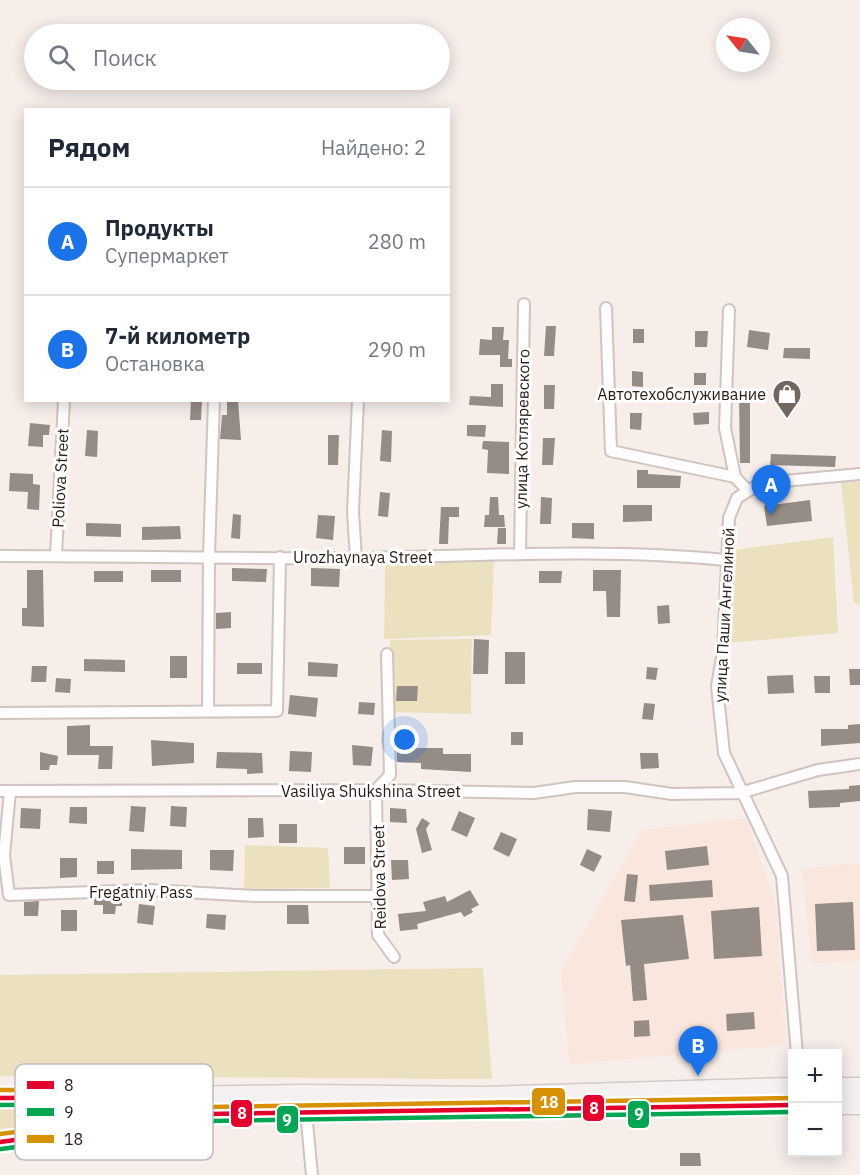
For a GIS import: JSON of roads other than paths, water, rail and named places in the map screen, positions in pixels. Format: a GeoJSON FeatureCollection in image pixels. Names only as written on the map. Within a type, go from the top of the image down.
{"type":"FeatureCollection","features":[{"type":"Feature","properties":{"kind":"main road"},"geometry":{"type":"LineString","coordinates":[[213,1095],[483,1096],[788,1087]]}},
{"type":"Feature","properties":{"kind":"main road"},"geometry":{"type":"LineString","coordinates":[[842,1087],[860,1087]]}},
{"type":"Feature","properties":{"kind":"main road"},"geometry":{"type":"LineString","coordinates":[[213,1114],[788,1105]]}},
{"type":"Feature","properties":{"kind":"main road"},"geometry":{"type":"LineString","coordinates":[[842,1105],[860,1105]]}},
{"type":"Feature","properties":{"kind":"main road"},"geometry":{"type":"LineString","coordinates":[[0,1142],[15,1140]]}},
{"type":"Feature","properties":{"kind":"street","name":"улица Котляревского"},"geometry":{"type":"LineString","coordinates":[[520,554],[524,304]]}},
{"type":"Feature","properties":{"kind":"street"},"geometry":{"type":"LineString","coordinates":[[606,308],[610,451],[735,477]]}},
{"type":"Feature","properties":{"kind":"street"},"geometry":{"type":"LineString","coordinates":[[729,310],[724,428],[735,477],[747,490],[761,483],[784,479],[860,474]]}},
{"type":"Feature","properties":{"kind":"street","name":"Poliova Street"},"geometry":{"type":"LineString","coordinates":[[56,556],[64,402]]}},
{"type":"Feature","properties":{"kind":"street"},"geometry":{"type":"LineString","coordinates":[[208,711],[209,556],[214,402]]}},
{"type":"Feature","properties":{"kind":"street"},"geometry":{"type":"LineString","coordinates":[[356,558],[353,512],[358,402]]}},
{"type":"Feature","properties":{"kind":"street","name":"улица Паши Ангелиной"},"geometry":{"type":"LineString","coordinates":[[747,490],[737,498],[729,518],[723,652],[717,687],[724,753],[740,793],[782,876],[797,1049]]}},
{"type":"Feature","properties":{"kind":"street","name":"Urozhaynaya Street"},"geometry":{"type":"LineString","coordinates":[[0,556],[356,558],[520,554],[683,556],[726,560]]}},
{"type":"Feature","properties":{"kind":"street"},"geometry":{"type":"LineString","coordinates":[[0,713],[277,711],[280,557]]}},
{"type":"Feature","properties":{"kind":"street"},"geometry":{"type":"LineString","coordinates":[[376,790],[390,775],[387,654]]}},
{"type":"Feature","properties":{"kind":"street","name":"Vasiliya Shukshina Street"},"geometry":{"type":"LineString","coordinates":[[5,791],[376,790],[534,793],[574,787],[615,787],[672,794],[740,793],[818,770],[860,764]]}},
{"type":"Feature","properties":{"kind":"street","name":"Reidova Street"},"geometry":{"type":"LineString","coordinates":[[376,790],[379,847],[376,896],[378,935],[394,957]]}},
{"type":"Feature","properties":{"kind":"street","name":"Fregatniy Pass"},"geometry":{"type":"LineString","coordinates":[[5,791],[4,855],[9,895],[149,890],[255,896],[376,896]]}},
{"type":"Feature","properties":{"kind":"street"},"geometry":{"type":"LineString","coordinates":[[306,1112],[312,1175]]}},
{"type":"Feature","properties":{"kind":"place","name":"Автотехобслуживание"},"geometry":{"type":"Point","coordinates":[787,420]}},
{"type":"Feature","properties":{"kind":"place","name":"Продукты"},"geometry":{"type":"Point","coordinates":[771,515]}},
{"type":"Feature","properties":{"kind":"place","name":"7-й километр"},"geometry":{"type":"Point","coordinates":[698,1076]}}]}
